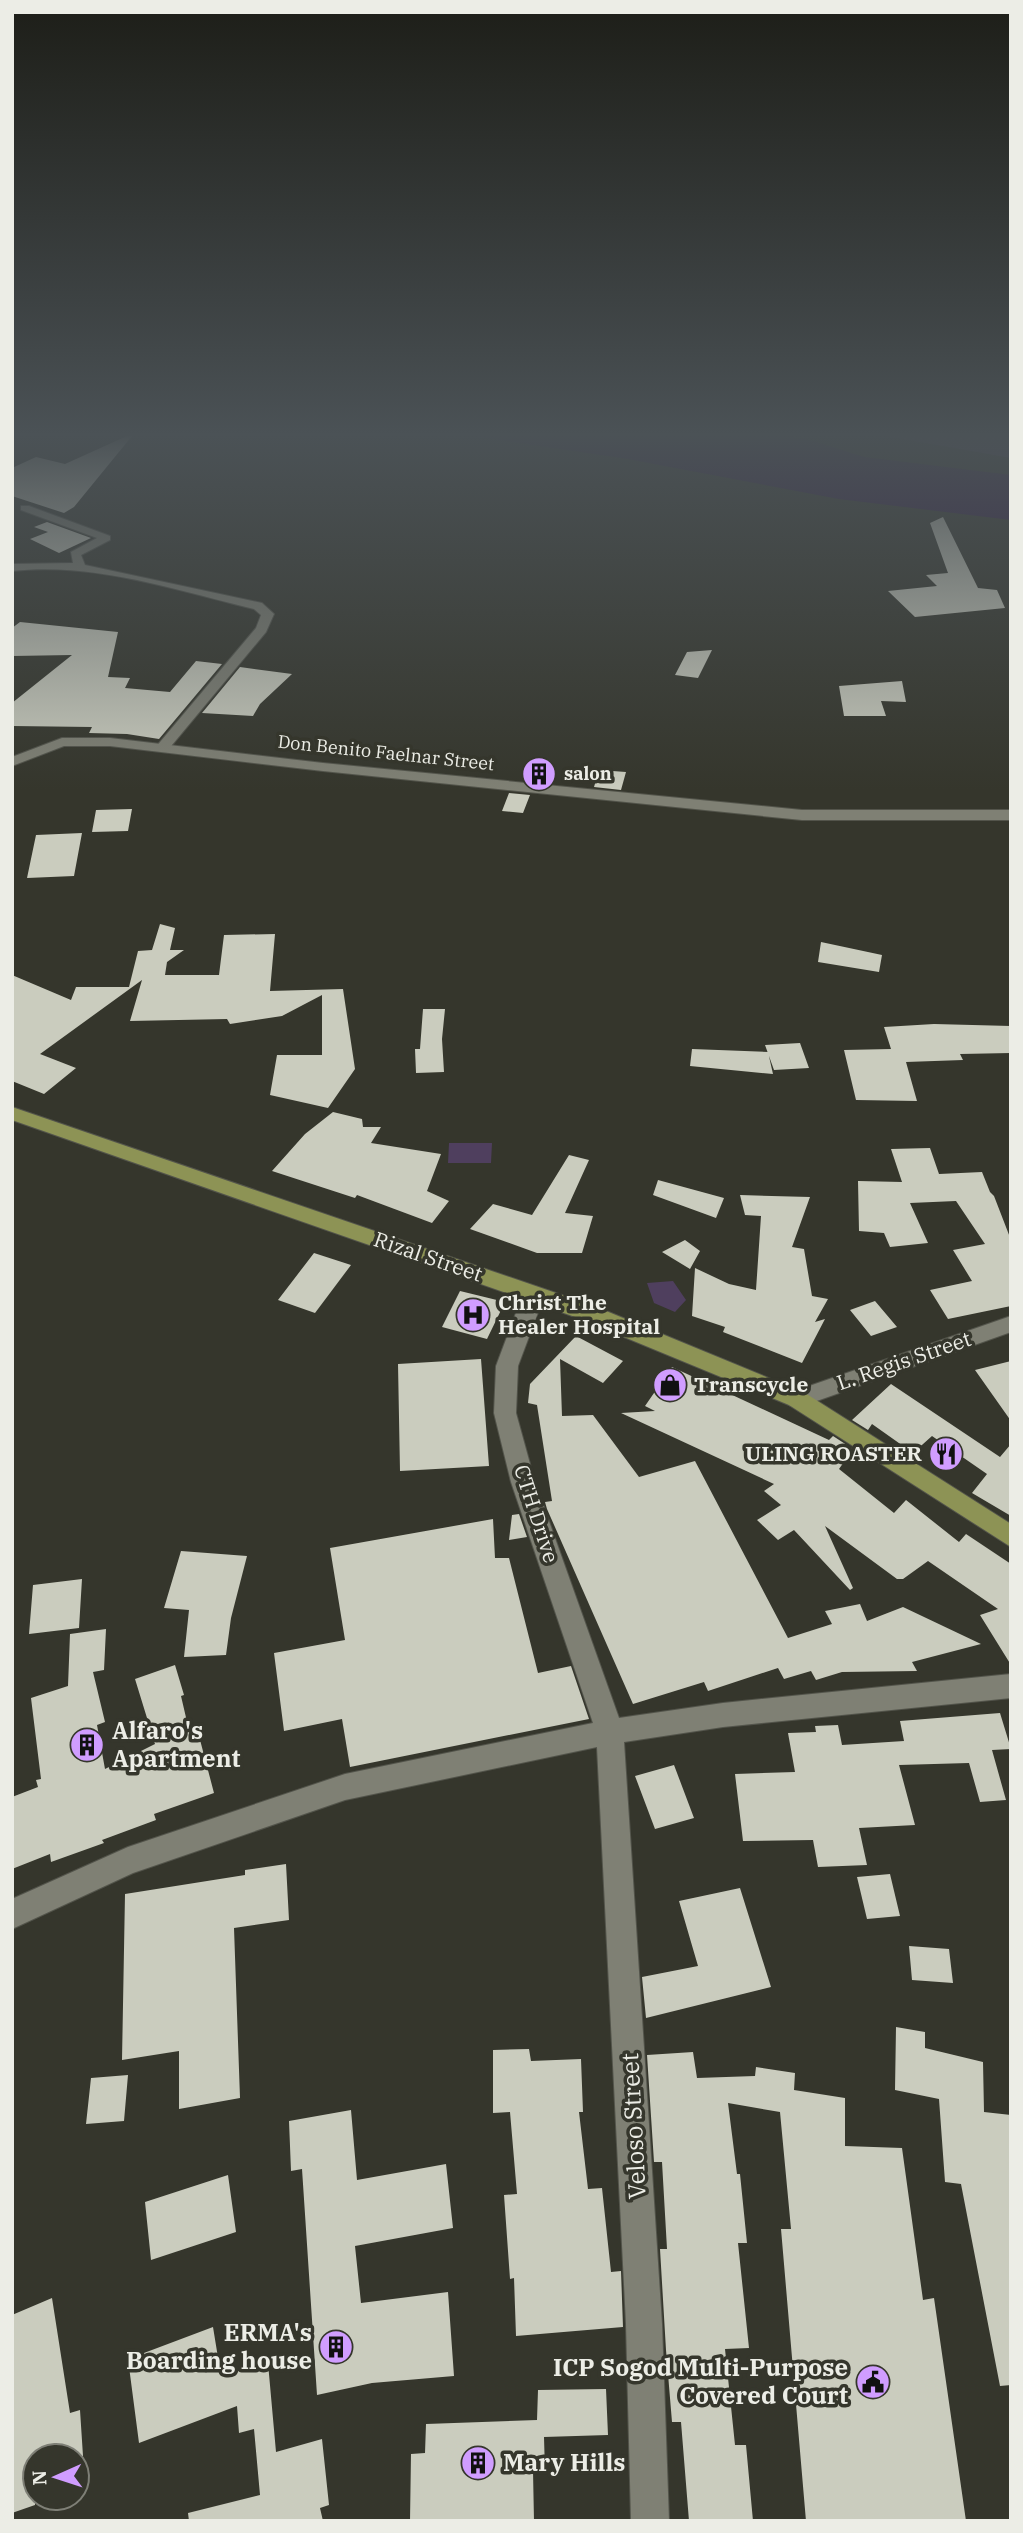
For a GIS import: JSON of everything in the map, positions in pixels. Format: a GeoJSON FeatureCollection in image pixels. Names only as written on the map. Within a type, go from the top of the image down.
{"type":"FeatureCollection","features":[{"type":"Feature","properties":{"kind":"main road","name":"Rizal Street"},"geometry":{"type":"LineString","coordinates":[[12,1113],[534,1294],[797,1399],[1011,1537]]}},
{"type":"Feature","properties":{"kind":"street"},"geometry":{"type":"LineString","coordinates":[[75,554],[80,567]]}},
{"type":"Feature","properties":{"kind":"street"},"geometry":{"type":"LineString","coordinates":[[12,568],[80,567],[258,606],[268,614],[262,629],[162,748]]}},
{"type":"Feature","properties":{"kind":"street","name":"Don Benito Faelnar Street"},"geometry":{"type":"LineString","coordinates":[[12,762],[62,742],[110,742],[802,815],[1011,815]]}},
{"type":"Feature","properties":{"kind":"street","name":"CTH Drive"},"geometry":{"type":"LineString","coordinates":[[534,1294],[507,1366],[505,1413],[523,1482],[610,1732]]}},
{"type":"Feature","properties":{"kind":"street","name":"L. Regis Street"},"geometry":{"type":"LineString","coordinates":[[797,1399],[1011,1324]]}},
{"type":"Feature","properties":{"kind":"street"},"geometry":{"type":"LineString","coordinates":[[12,1914],[128,1861],[345,1787],[610,1732],[723,1715],[1011,1686]]}},
{"type":"Feature","properties":{"kind":"street","name":"Veloso Street"},"geometry":{"type":"LineString","coordinates":[[610,1732],[632,2087],[650,2521]]}},
{"type":"Feature","properties":{"kind":"shaded area"},"geometry":{"type":"Polygon","coordinates":[[[449,1143],[492,1143],[491,1163],[448,1163],[449,1143]]]}},
{"type":"Feature","properties":{"kind":"shaded area"},"geometry":{"type":"Polygon","coordinates":[[[673,1281],[686,1300],[675,1312],[654,1303],[647,1283],[673,1281]]]}},
{"type":"Feature","properties":{"kind":"building"},"geometry":{"type":"Polygon","coordinates":[[[941,554],[961,554],[978,588],[997,590],[1005,608],[915,617],[888,591],[937,586],[926,575],[948,573],[941,554]]]}},
{"type":"Feature","properties":{"kind":"building"},"geometry":{"type":"Polygon","coordinates":[[[20,622],[118,632],[108,677],[130,678],[125,688],[170,692],[196,661],[222,664],[159,739],[127,734],[89,733],[92,727],[12,726],[12,703],[72,655],[12,656],[12,628],[20,622]]]}},
{"type":"Feature","properties":{"kind":"building"},"geometry":{"type":"Polygon","coordinates":[[[712,650],[698,678],[675,675],[687,652],[712,650]]]}},
{"type":"Feature","properties":{"kind":"building"},"geometry":{"type":"Polygon","coordinates":[[[240,667],[292,674],[260,704],[253,716],[202,713],[240,667]]]}},
{"type":"Feature","properties":{"kind":"building"},"geometry":{"type":"Polygon","coordinates":[[[902,681],[906,702],[881,701],[886,716],[844,716],[839,686],[902,681]]]}},
{"type":"Feature","properties":{"kind":"building"},"geometry":{"type":"Polygon","coordinates":[[[599,770],[626,772],[621,790],[594,787],[599,770]]]}},
{"type":"Feature","properties":{"kind":"building"},"geometry":{"type":"Polygon","coordinates":[[[509,793],[530,795],[523,813],[502,811],[509,793]]]}},
{"type":"Feature","properties":{"kind":"building"},"geometry":{"type":"Polygon","coordinates":[[[132,809],[128,831],[92,832],[96,810],[132,809]]]}},
{"type":"Feature","properties":{"kind":"building"},"geometry":{"type":"Polygon","coordinates":[[[82,833],[74,876],[27,878],[36,835],[82,833]]]}},
{"type":"Feature","properties":{"kind":"building"},"geometry":{"type":"Polygon","coordinates":[[[160,924],[175,928],[170,950],[184,950],[167,962],[165,975],[219,975],[224,935],[275,934],[270,991],[343,989],[355,1069],[328,1108],[270,1095],[277,1055],[322,1055],[322,995],[282,1016],[230,1024],[227,1019],[130,1021],[142,980],[40,1054],[76,1068],[44,1094],[12,1081],[12,975],[71,1000],[76,987],[129,987],[138,951],[152,950],[160,924]]]}},
{"type":"Feature","properties":{"kind":"building"},"geometry":{"type":"Polygon","coordinates":[[[821,942],[882,955],[879,972],[818,962],[821,942]]]}},
{"type":"Feature","properties":{"kind":"building"},"geometry":{"type":"Polygon","coordinates":[[[423,1009],[445,1009],[442,1039],[444,1072],[416,1073],[415,1049],[420,1049],[423,1009]]]}},
{"type":"Feature","properties":{"kind":"building"},"geometry":{"type":"Polygon","coordinates":[[[934,1024],[1011,1026],[1011,1053],[960,1054],[963,1060],[906,1062],[917,1101],[856,1100],[844,1050],[891,1049],[884,1027],[934,1024]]]}},
{"type":"Feature","properties":{"kind":"building"},"geometry":{"type":"Polygon","coordinates":[[[800,1043],[809,1068],[774,1070],[765,1045],[800,1043]]]}},
{"type":"Feature","properties":{"kind":"building"},"geometry":{"type":"Polygon","coordinates":[[[692,1049],[768,1052],[773,1074],[690,1066],[692,1049]]]}},
{"type":"Feature","properties":{"kind":"building"},"geometry":{"type":"Polygon","coordinates":[[[333,1112],[362,1119],[363,1127],[381,1127],[371,1143],[441,1154],[427,1191],[449,1201],[432,1223],[357,1195],[355,1198],[272,1171],[305,1134],[333,1112]]]}},
{"type":"Feature","properties":{"kind":"building"},"geometry":{"type":"Polygon","coordinates":[[[930,1148],[939,1174],[982,1172],[1011,1240],[1011,1306],[948,1319],[930,1290],[972,1281],[953,1250],[985,1244],[956,1201],[910,1203],[928,1243],[890,1247],[884,1233],[859,1231],[858,1181],[902,1182],[891,1149],[930,1148]]]}},
{"type":"Feature","properties":{"kind":"building"},"geometry":{"type":"Polygon","coordinates":[[[569,1155],[589,1160],[565,1213],[593,1216],[582,1253],[537,1253],[470,1229],[493,1204],[532,1215],[569,1155]]]}},
{"type":"Feature","properties":{"kind":"building"},"geometry":{"type":"Polygon","coordinates":[[[658,1180],[724,1198],[716,1218],[653,1195],[658,1180]]]}},
{"type":"Feature","properties":{"kind":"building"},"geometry":{"type":"Polygon","coordinates":[[[740,1195],[810,1197],[792,1247],[804,1249],[812,1296],[828,1299],[815,1322],[825,1319],[802,1363],[723,1332],[725,1327],[692,1316],[695,1268],[729,1284],[756,1290],[761,1216],[745,1215],[740,1195]]]}},
{"type":"Feature","properties":{"kind":"building"},"geometry":{"type":"Polygon","coordinates":[[[685,1240],[700,1251],[690,1269],[662,1252],[685,1240]]]}},
{"type":"Feature","properties":{"kind":"building"},"geometry":{"type":"Polygon","coordinates":[[[314,1253],[351,1265],[315,1313],[278,1300],[314,1253]]]}},
{"type":"Feature","properties":{"kind":"building","name":"Christ The Healer Hospital"},"geometry":{"type":"Polygon","coordinates":[[[460,1291],[505,1302],[487,1339],[442,1327],[460,1291]]]}},
{"type":"Feature","properties":{"kind":"building"},"geometry":{"type":"Polygon","coordinates":[[[875,1301],[897,1327],[871,1336],[850,1310],[875,1301]]]}},
{"type":"Feature","properties":{"kind":"building"},"geometry":{"type":"Polygon","coordinates":[[[576,1336],[623,1361],[603,1383],[560,1359],[562,1416],[593,1415],[639,1477],[695,1461],[788,1638],[832,1624],[825,1611],[860,1604],[867,1621],[903,1607],[981,1644],[912,1662],[917,1671],[842,1672],[816,1680],[811,1671],[784,1679],[778,1668],[708,1691],[704,1682],[633,1704],[547,1509],[545,1502],[552,1501],[537,1405],[528,1403],[530,1384],[576,1336]]]}},
{"type":"Feature","properties":{"kind":"building"},"geometry":{"type":"Polygon","coordinates":[[[481,1359],[489,1466],[400,1471],[398,1364],[481,1359]]]}},
{"type":"Feature","properties":{"kind":"building"},"geometry":{"type":"Polygon","coordinates":[[[1011,1361],[1011,1421],[975,1370],[1011,1361]]]}},
{"type":"Feature","properties":{"kind":"building"},"geometry":{"type":"Polygon","coordinates":[[[672,1367],[829,1440],[833,1436],[853,1449],[839,1469],[894,1513],[906,1500],[959,1542],[966,1534],[1011,1564],[1011,1665],[980,1615],[998,1609],[928,1561],[903,1579],[897,1579],[825,1526],[853,1588],[850,1590],[794,1530],[778,1540],[757,1520],[781,1505],[764,1491],[774,1484],[621,1413],[655,1411],[645,1406],[672,1367]]]}},
{"type":"Feature","properties":{"kind":"building"},"geometry":{"type":"Polygon","coordinates":[[[891,1384],[1000,1457],[1011,1444],[1011,1516],[972,1493],[987,1474],[932,1436],[913,1453],[872,1424],[868,1430],[852,1420],[891,1384]]]}},
{"type":"Feature","properties":{"kind":"building"},"geometry":{"type":"Polygon","coordinates":[[[519,1514],[527,1537],[509,1540],[512,1515],[519,1514]]]}},
{"type":"Feature","properties":{"kind":"building"},"geometry":{"type":"Polygon","coordinates":[[[493,1519],[495,1558],[509,1558],[538,1673],[571,1666],[589,1719],[350,1767],[342,1719],[284,1731],[274,1653],[345,1640],[330,1548],[493,1519]]]}},
{"type":"Feature","properties":{"kind":"building"},"geometry":{"type":"Polygon","coordinates":[[[181,1551],[247,1556],[231,1618],[226,1655],[184,1657],[189,1610],[164,1608],[181,1551]]]}},
{"type":"Feature","properties":{"kind":"building"},"geometry":{"type":"Polygon","coordinates":[[[82,1579],[79,1628],[29,1634],[33,1585],[82,1579]]]}},
{"type":"Feature","properties":{"kind":"building"},"geometry":{"type":"Polygon","coordinates":[[[106,1629],[104,1670],[93,1672],[105,1722],[97,1725],[105,1769],[155,1744],[135,1679],[175,1665],[184,1695],[181,1696],[191,1739],[199,1736],[214,1793],[154,1814],[156,1820],[102,1840],[104,1843],[51,1862],[50,1854],[12,1869],[12,1797],[38,1787],[36,1780],[41,1779],[31,1698],[68,1686],[70,1634],[106,1629]]]}},
{"type":"Feature","properties":{"kind":"building"},"geometry":{"type":"Polygon","coordinates":[[[1000,1713],[1011,1749],[992,1750],[1006,1800],[980,1802],[969,1763],[899,1765],[915,1825],[859,1828],[867,1865],[818,1867],[813,1840],[743,1841],[735,1774],[795,1772],[788,1733],[816,1732],[815,1726],[838,1725],[842,1745],[904,1741],[900,1721],[1000,1713]]]}},
{"type":"Feature","properties":{"kind":"building"},"geometry":{"type":"Polygon","coordinates":[[[674,1765],[694,1818],[655,1829],[635,1776],[674,1765]]]}},
{"type":"Feature","properties":{"kind":"building"},"geometry":{"type":"Polygon","coordinates":[[[286,1864],[289,1920],[234,1928],[240,2098],[179,2109],[179,2051],[122,2060],[125,1894],[245,1875],[245,1870],[286,1864]]]}},
{"type":"Feature","properties":{"kind":"building"},"geometry":{"type":"Polygon","coordinates":[[[890,1874],[900,1916],[867,1919],[857,1877],[890,1874]]]}},
{"type":"Feature","properties":{"kind":"building"},"geometry":{"type":"Polygon","coordinates":[[[740,1888],[771,1987],[646,2018],[642,1977],[698,1966],[679,1901],[740,1888]]]}},
{"type":"Feature","properties":{"kind":"building"},"geometry":{"type":"Polygon","coordinates":[[[909,1946],[949,1949],[953,1983],[912,1980],[909,1946]]]}},
{"type":"Feature","properties":{"kind":"building"},"geometry":{"type":"Polygon","coordinates":[[[896,2027],[925,2032],[925,2048],[983,2062],[984,2112],[1011,2115],[1011,2385],[1000,2386],[961,2184],[945,2182],[939,2099],[895,2090],[896,2027]]]}},
{"type":"Feature","properties":{"kind":"building"},"geometry":{"type":"Polygon","coordinates":[[[529,2049],[531,2061],[581,2059],[583,2112],[579,2112],[588,2189],[602,2188],[611,2272],[621,2271],[623,2327],[516,2336],[514,2278],[510,2279],[504,2195],[517,2194],[510,2112],[493,2113],[493,2050],[529,2049]]]}},
{"type":"Feature","properties":{"kind":"building"},"geometry":{"type":"Polygon","coordinates":[[[693,2052],[697,2078],[755,2076],[756,2067],[795,2073],[794,2090],[845,2098],[845,2146],[902,2148],[923,2300],[934,2298],[966,2521],[806,2521],[781,2229],[791,2229],[780,2112],[728,2103],[737,2174],[740,2174],[747,2243],[738,2243],[749,2348],[725,2349],[735,2445],[746,2445],[753,2521],[689,2521],[681,2422],[672,2422],[660,2249],[667,2249],[662,2162],[654,2162],[647,2055],[693,2052]]]}},
{"type":"Feature","properties":{"kind":"building"},"geometry":{"type":"Polygon","coordinates":[[[128,2075],[124,2121],[86,2124],[91,2078],[128,2075]]]}},
{"type":"Feature","properties":{"kind":"building"},"geometry":{"type":"Polygon","coordinates":[[[351,2110],[357,2180],[446,2164],[453,2228],[355,2246],[361,2303],[448,2292],[454,2376],[372,2383],[317,2395],[302,2169],[291,2171],[289,2121],[351,2110]]]}},
{"type":"Feature","properties":{"kind":"building"},"geometry":{"type":"Polygon","coordinates":[[[228,2175],[236,2232],[151,2260],[145,2202],[228,2175]]]}},
{"type":"Feature","properties":{"kind":"building"},"geometry":{"type":"Polygon","coordinates":[[[52,2298],[70,2413],[80,2410],[82,2442],[21,2442],[21,2510],[12,2513],[12,2315],[52,2298]]]}},
{"type":"Feature","properties":{"kind":"building"},"geometry":{"type":"Polygon","coordinates":[[[213,2327],[221,2376],[268,2363],[276,2452],[322,2439],[329,2505],[320,2508],[323,2521],[189,2521],[188,2513],[260,2495],[254,2429],[239,2433],[237,2406],[139,2443],[128,2359],[213,2327]]]}},
{"type":"Feature","properties":{"kind":"building","name":"Mary Hills"},"geometry":{"type":"Polygon","coordinates":[[[606,2389],[608,2435],[544,2437],[545,2472],[533,2471],[534,2521],[410,2521],[411,2454],[425,2453],[426,2424],[537,2420],[538,2390],[606,2389]]]}},
{"type":"Feature","properties":{"kind":"place","name":"salon"},"geometry":{"type":"Point","coordinates":[539,774]}},
{"type":"Feature","properties":{"kind":"place","name":"Christ The Healer Hospital"},"geometry":{"type":"Point","coordinates":[473,1315]}},
{"type":"Feature","properties":{"kind":"place","name":"Transcycle"},"geometry":{"type":"Point","coordinates":[670,1385]}},
{"type":"Feature","properties":{"kind":"place","name":"ULING ROASTER"},"geometry":{"type":"Point","coordinates":[946,1454]}},
{"type":"Feature","properties":{"kind":"place","name":"Alfaro's Apartment"},"geometry":{"type":"Point","coordinates":[87,1745]}},
{"type":"Feature","properties":{"kind":"place","name":"ERMA's Boarding house"},"geometry":{"type":"Point","coordinates":[336,2347]}},
{"type":"Feature","properties":{"kind":"place","name":"ICP Sogod Multi-Purpose Covered Court"},"geometry":{"type":"Point","coordinates":[873,2382]}},
{"type":"Feature","properties":{"kind":"place","name":"Mary Hills"},"geometry":{"type":"Point","coordinates":[478,2463]}}]}
